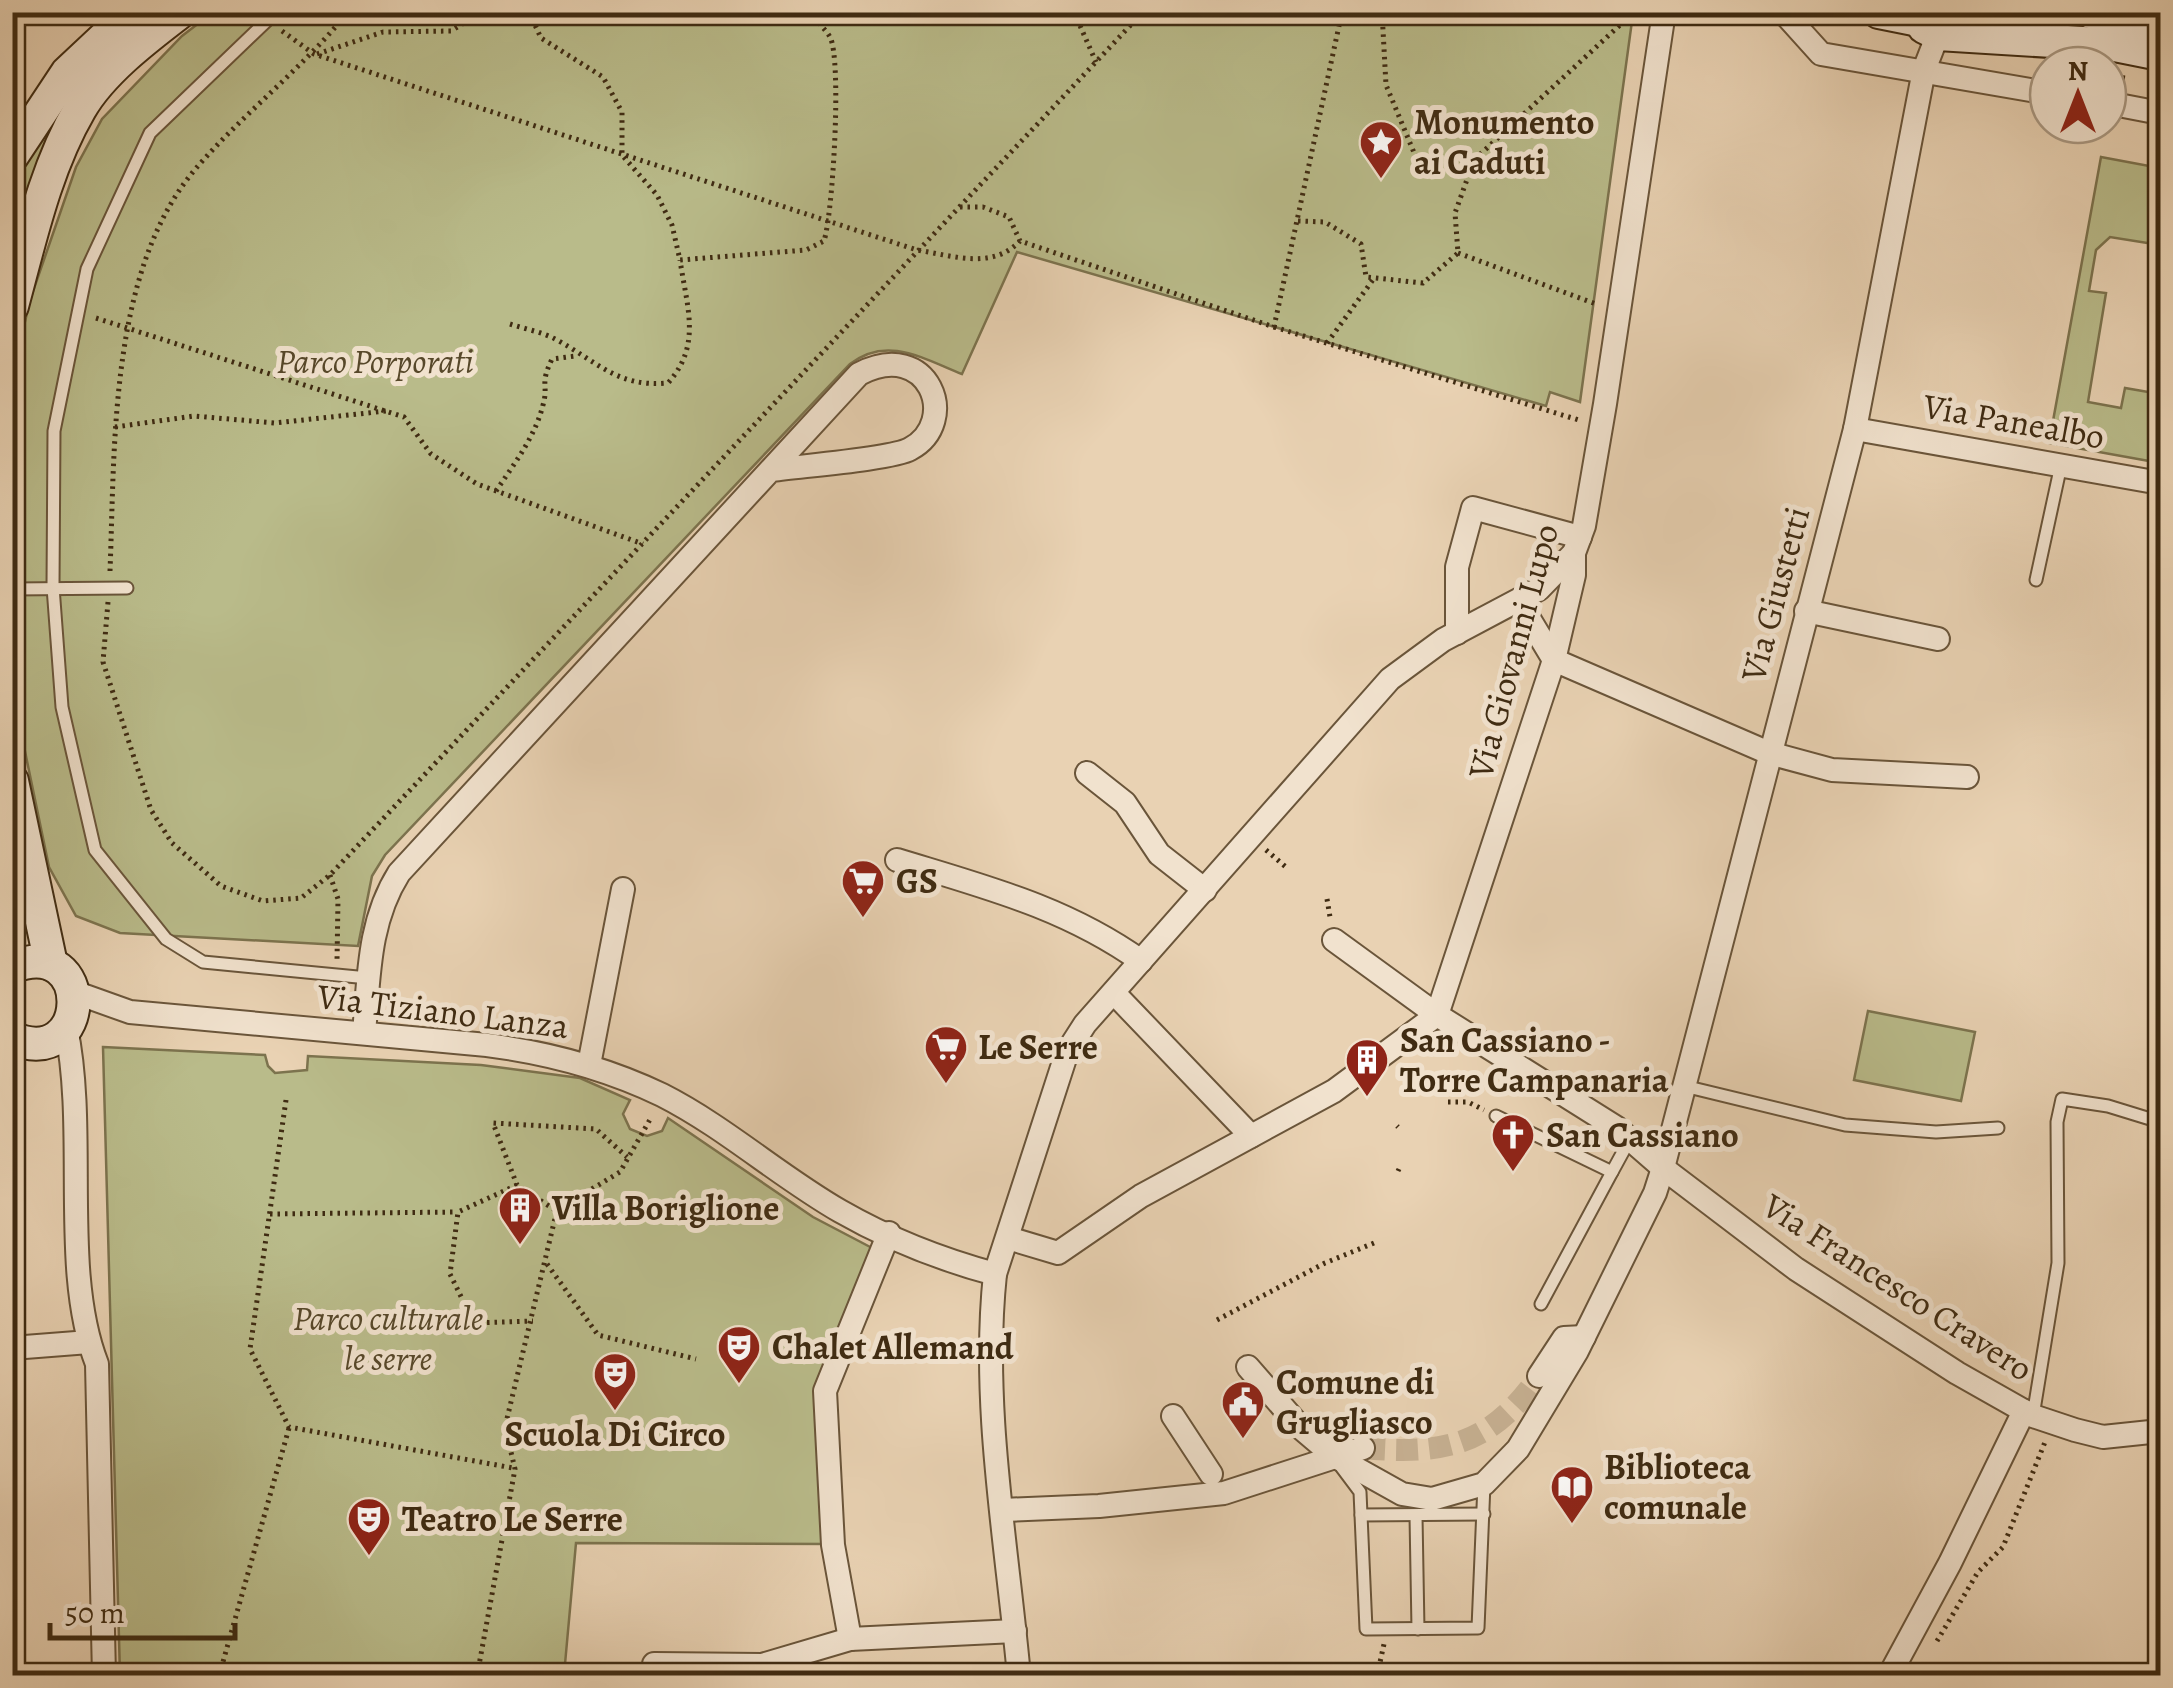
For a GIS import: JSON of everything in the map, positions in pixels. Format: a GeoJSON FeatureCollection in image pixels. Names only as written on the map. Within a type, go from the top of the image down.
{"type":"FeatureCollection","features":[{"type":"Feature","properties":{"kind":"street"},"geometry":{"type":"LineString","coordinates":[[12,306],[49,178],[80,108],[124,60],[180,12]]}},
{"type":"Feature","properties":{"kind":"street","name":"Via Giovanni Lupo"},"geometry":{"type":"LineString","coordinates":[[1437,1015],[1554,660],[1574,575],[1620,312],[1664,12]]}},
{"type":"Feature","properties":{"kind":"street"},"geometry":{"type":"LineString","coordinates":[[1784,12],[1822,54],[2028,89]]}},
{"type":"Feature","properties":{"kind":"street"},"geometry":{"type":"LineString","coordinates":[[1880,12],[2160,54]]}},
{"type":"Feature","properties":{"kind":"street"},"geometry":{"type":"LineString","coordinates":[[2091,12],[2160,27]]}},
{"type":"Feature","properties":{"kind":"street"},"geometry":{"type":"LineString","coordinates":[[113,18],[124,60]]}},
{"type":"Feature","properties":{"kind":"street"},"geometry":{"type":"LineString","coordinates":[[12,156],[67,73],[113,18]]}},
{"type":"Feature","properties":{"kind":"street","name":"Via Giustetti"},"geometry":{"type":"LineString","coordinates":[[1484,1484],[1518,1448],[1544,1411],[1655,1193],[1854,429],[1924,70],[1941,23]]}},
{"type":"Feature","properties":{"kind":"street"},"geometry":{"type":"LineString","coordinates":[[2128,107],[2160,113]]}},
{"type":"Feature","properties":{"kind":"street"},"geometry":{"type":"LineString","coordinates":[[364,1034],[381,902],[399,873],[860,374],[876,365],[898,362],[922,372],[930,383],[933,416],[926,433],[909,450],[773,470]]}},
{"type":"Feature","properties":{"kind":"street","name":"Via Panealbo"},"geometry":{"type":"LineString","coordinates":[[1854,429],[2160,483]]}},
{"type":"Feature","properties":{"kind":"street"},"geometry":{"type":"LineString","coordinates":[[1019,1676],[992,1356],[995,1274],[1067,1052],[1114,992],[1390,679],[1458,633],[1518,602],[1557,575],[1577,545],[1473,508],[1457,567],[1458,633]]}},
{"type":"Feature","properties":{"kind":"street"},"geometry":{"type":"LineString","coordinates":[[1518,602],[1554,660],[1769,753],[1832,770],[1968,777]]}},
{"type":"Feature","properties":{"kind":"street"},"geometry":{"type":"LineString","coordinates":[[1806,611],[1938,639]]}},
{"type":"Feature","properties":{"kind":"street"},"geometry":{"type":"LineString","coordinates":[[1087,773],[1125,803],[1159,854],[1205,890]]}},
{"type":"Feature","properties":{"kind":"street"},"geometry":{"type":"LineString","coordinates":[[12,781],[51,964]]}},
{"type":"Feature","properties":{"kind":"street"},"geometry":{"type":"LineString","coordinates":[[898,860],[1063,914],[1097,929],[1141,961]]}},
{"type":"Feature","properties":{"kind":"street"},"geometry":{"type":"LineString","coordinates":[[589,1065],[622,889]]}},
{"type":"Feature","properties":{"kind":"street","name":"Via Francesco Cravero"},"geometry":{"type":"LineString","coordinates":[[1334,940],[1437,1015],[1630,1139],[1662,1168],[1873,1321],[2029,1413],[2103,1437],[2160,1431]]}},
{"type":"Feature","properties":{"kind":"street"},"geometry":{"type":"LineString","coordinates":[[13,966],[38,961],[51,964],[70,980],[82,1322],[97,1364],[104,1676]]}},
{"type":"Feature","properties":{"kind":"street"},"geometry":{"type":"LineString","coordinates":[[1114,992],[1251,1136]]}},
{"type":"Feature","properties":{"kind":"street","name":"Via Tiziano Lanza"},"geometry":{"type":"LineString","coordinates":[[70,1014],[130,1012],[364,1034],[540,1052],[589,1065],[665,1097],[842,1212],[945,1259],[995,1274]]}},
{"type":"Feature","properties":{"kind":"street"},"geometry":{"type":"LineString","coordinates":[[25,1041],[53,1039],[70,1014]]}},
{"type":"Feature","properties":{"kind":"street"},"geometry":{"type":"LineString","coordinates":[[1008,1238],[1058,1253],[1141,1196],[1334,1091],[1437,1015]]}},
{"type":"Feature","properties":{"kind":"street"},"geometry":{"type":"LineString","coordinates":[[25,1041],[54,1056],[76,1106]]}},
{"type":"Feature","properties":{"kind":"street"},"geometry":{"type":"LineString","coordinates":[[850,1639],[833,1545],[825,1392],[889,1233]]}},
{"type":"Feature","properties":{"kind":"street"},"geometry":{"type":"LineString","coordinates":[[1539,1376],[1564,1338],[1584,1337]]}},
{"type":"Feature","properties":{"kind":"street"},"geometry":{"type":"LineString","coordinates":[[12,1348],[88,1342]]}},
{"type":"Feature","properties":{"kind":"street"},"geometry":{"type":"LineString","coordinates":[[1248,1367],[1268,1385],[1300,1428],[1334,1456],[1402,1494],[1432,1499],[1484,1484]]}},
{"type":"Feature","properties":{"kind":"street"},"geometry":{"type":"LineString","coordinates":[[1889,1676],[2029,1413]]}},
{"type":"Feature","properties":{"kind":"street"},"geometry":{"type":"LineString","coordinates":[[1172,1416],[1211,1474]]}},
{"type":"Feature","properties":{"kind":"street"},"geometry":{"type":"LineString","coordinates":[[1003,1510],[1152,1502],[1244,1489],[1363,1448]]}},
{"type":"Feature","properties":{"kind":"street"},"geometry":{"type":"LineString","coordinates":[[654,1664],[762,1665],[850,1639],[1015,1631]]}},
{"type":"Feature","properties":{"kind":"lane"},"geometry":{"type":"LineString","coordinates":[[272,17],[150,133],[87,269],[54,431],[53,587],[62,707],[95,850],[166,939],[203,962],[369,978]]}},
{"type":"Feature","properties":{"kind":"lane"},"geometry":{"type":"LineString","coordinates":[[2036,580],[2061,465]]}},
{"type":"Feature","properties":{"kind":"lane"},"geometry":{"type":"LineString","coordinates":[[12,588],[127,588]]}},
{"type":"Feature","properties":{"kind":"lane"},"geometry":{"type":"LineString","coordinates":[[1684,1086],[1845,1125],[1936,1132],[1998,1128]]}},
{"type":"Feature","properties":{"kind":"lane","name":"Via Francesco Cravero"},"geometry":{"type":"LineString","coordinates":[[2029,1413],[2058,1263],[2057,1122],[2062,1099],[2108,1106],[2160,1122]]}},
{"type":"Feature","properties":{"kind":"lane"},"geometry":{"type":"LineString","coordinates":[[1496,1116],[1612,1172]]}},
{"type":"Feature","properties":{"kind":"lane"},"geometry":{"type":"LineString","coordinates":[[1540,1304],[1630,1139]]}},
{"type":"Feature","properties":{"kind":"lane"},"geometry":{"type":"LineString","coordinates":[[1334,1456],[1360,1492],[1366,1629],[1478,1628],[1484,1484]]}},
{"type":"Feature","properties":{"kind":"lane"},"geometry":{"type":"LineString","coordinates":[[1361,1515],[1484,1514]]}},
{"type":"Feature","properties":{"kind":"lane"},"geometry":{"type":"LineString","coordinates":[[1416,1516],[1418,1629]]}},
{"type":"Feature","properties":{"kind":"path"},"geometry":{"type":"LineString","coordinates":[[348,12],[314,54],[198,166],[174,198],[156,236],[130,327],[115,427],[110,588],[103,662],[151,810],[172,843],[220,886],[264,901],[301,898],[330,875],[1143,12]]}},
{"type":"Feature","properties":{"kind":"path"},"geometry":{"type":"LineString","coordinates":[[314,54],[383,32],[451,31],[481,12]]}},
{"type":"Feature","properties":{"kind":"path"},"geometry":{"type":"LineString","coordinates":[[510,324],[554,338],[579,356],[639,386],[668,383],[688,361],[688,323],[672,225],[657,194],[622,155],[622,112],[603,77],[541,38],[529,12]]}},
{"type":"Feature","properties":{"kind":"path"},"geometry":{"type":"LineString","coordinates":[[680,260],[806,250],[824,241],[836,176],[832,127],[836,70],[831,39],[810,12]]}},
{"type":"Feature","properties":{"kind":"path"},"geometry":{"type":"LineString","coordinates":[[1074,12],[1096,62]]}},
{"type":"Feature","properties":{"kind":"path"},"geometry":{"type":"LineString","coordinates":[[1274,327],[1342,12]]}},
{"type":"Feature","properties":{"kind":"path"},"geometry":{"type":"LineString","coordinates":[[1382,12],[1386,84],[1416,155],[1440,163],[1474,160]]}},
{"type":"Feature","properties":{"kind":"path"},"geometry":{"type":"LineString","coordinates":[[1458,253],[1455,213],[1474,160],[1634,12]]}},
{"type":"Feature","properties":{"kind":"path"},"geometry":{"type":"LineString","coordinates":[[272,17],[314,54],[917,250],[984,260],[1006,255],[1020,241]]}},
{"type":"Feature","properties":{"kind":"path"},"geometry":{"type":"LineString","coordinates":[[958,207],[982,207],[1010,218],[1020,241],[1274,327],[1601,427]]}},
{"type":"Feature","properties":{"kind":"path"},"geometry":{"type":"LineString","coordinates":[[1297,221],[1325,222],[1361,244],[1366,277],[1423,283],[1458,253]]}},
{"type":"Feature","properties":{"kind":"path"},"geometry":{"type":"LineString","coordinates":[[1458,253],[1620,312]]}},
{"type":"Feature","properties":{"kind":"path"},"geometry":{"type":"LineString","coordinates":[[1327,343],[1375,278]]}},
{"type":"Feature","properties":{"kind":"path"},"geometry":{"type":"LineString","coordinates":[[78,313],[404,417],[432,454],[496,491],[643,544]]}},
{"type":"Feature","properties":{"kind":"path"},"geometry":{"type":"LineString","coordinates":[[496,491],[532,434],[545,400],[542,380],[552,359],[579,356]]}},
{"type":"Feature","properties":{"kind":"path"},"geometry":{"type":"LineString","coordinates":[[115,427],[194,416],[275,422],[388,411]]}},
{"type":"Feature","properties":{"kind":"path"},"geometry":{"type":"LineString","coordinates":[[330,875],[338,899],[336,975]]}},
{"type":"Feature","properties":{"kind":"path"},"geometry":{"type":"LineString","coordinates":[[477,1676],[514,1469],[505,1427],[547,1264],[556,1210],[620,1172],[665,1097]]}},
{"type":"Feature","properties":{"kind":"path"},"geometry":{"type":"LineString","coordinates":[[218,1676],[289,1427],[250,1349],[286,1100]]}},
{"type":"Feature","properties":{"kind":"path"},"geometry":{"type":"LineString","coordinates":[[1448,1102],[1468,1102],[1496,1116]]}},
{"type":"Feature","properties":{"kind":"path"},"geometry":{"type":"LineString","coordinates":[[556,1210],[516,1186],[494,1123],[596,1129],[628,1157]]}},
{"type":"Feature","properties":{"kind":"path"},"geometry":{"type":"LineString","coordinates":[[270,1214],[458,1212],[516,1186]]}},
{"type":"Feature","properties":{"kind":"path"},"geometry":{"type":"LineString","coordinates":[[458,1212],[450,1274],[474,1323],[533,1321]]}},
{"type":"Feature","properties":{"kind":"path"},"geometry":{"type":"LineString","coordinates":[[1218,1320],[1250,1300],[1374,1243]]}},
{"type":"Feature","properties":{"kind":"path"},"geometry":{"type":"LineString","coordinates":[[547,1264],[598,1334],[696,1359]]}},
{"type":"Feature","properties":{"kind":"path"},"geometry":{"type":"LineString","coordinates":[[289,1427],[514,1469]]}},
{"type":"Feature","properties":{"kind":"path"},"geometry":{"type":"LineString","coordinates":[[1929,1655],[1978,1572],[2003,1547],[2044,1444]]}},
{"type":"Feature","properties":{"kind":"path"},"geometry":{"type":"LineString","coordinates":[[1377,1676],[1388,1629]]}},
{"type":"Feature","properties":{"kind":"green space","name":"Parco Porporati"},"geometry":{"type":"Polygon","coordinates":[[[1623,12],[1632,21],[1580,402],[1550,392],[1546,406],[1017,252],[962,374],[892,350],[864,355],[850,364],[385,855],[372,876],[358,946],[120,933],[76,916],[49,867],[22,737],[13,656],[13,374],[30,300],[76,167],[102,119],[182,36],[212,13],[1623,12]]]}},
{"type":"Feature","properties":{"kind":"green space"},"geometry":{"type":"Polygon","coordinates":[[[72,81],[13,264],[15,188],[27,155],[72,81]]]}},
{"type":"Feature","properties":{"kind":"green space"},"geometry":{"type":"Polygon","coordinates":[[[2101,157],[2160,168],[2160,245],[2110,237],[2096,250],[2089,291],[2106,293],[2088,402],[2121,408],[2125,388],[2160,394],[2160,463],[2049,443],[2101,157]]]}},
{"type":"Feature","properties":{"kind":"green space"},"geometry":{"type":"Polygon","coordinates":[[[1868,1011],[1975,1032],[1961,1101],[1854,1080],[1868,1011]]]}},
{"type":"Feature","properties":{"kind":"green space","name":"Parco culturale le serre"},"geometry":{"type":"Polygon","coordinates":[[[103,1047],[265,1055],[275,1073],[307,1070],[308,1056],[481,1065],[580,1078],[630,1100],[623,1114],[630,1129],[647,1136],[662,1131],[668,1118],[813,1217],[874,1249],[815,1405],[827,1544],[576,1543],[564,1675],[120,1675],[103,1047]]]}},
{"type":"Feature","properties":{"kind":"tunnel"},"geometry":{"type":"LineString","coordinates":[[1363,1448],[1418,1450],[1463,1441],[1502,1418],[1539,1376]]}},
{"type":"Feature","properties":{"kind":"place","name":"Monumento ai Caduti"},"geometry":{"type":"Point","coordinates":[1381,180]}},
{"type":"Feature","properties":{"kind":"place","name":"GS"},"geometry":{"type":"Point","coordinates":[863,919]}},
{"type":"Feature","properties":{"kind":"place","name":"Le Serre"},"geometry":{"type":"Point","coordinates":[946,1085]}},
{"type":"Feature","properties":{"kind":"place","name":"San Cassiano - Torre Campanaria"},"geometry":{"type":"Point","coordinates":[1367,1098]}},
{"type":"Feature","properties":{"kind":"place","name":"San Cassiano"},"geometry":{"type":"Point","coordinates":[1513,1173]}},
{"type":"Feature","properties":{"kind":"place","name":"Villa Boriglione"},"geometry":{"type":"Point","coordinates":[520,1246]}},
{"type":"Feature","properties":{"kind":"place","name":"Chalet Allemand"},"geometry":{"type":"Point","coordinates":[739,1385]}},
{"type":"Feature","properties":{"kind":"place","name":"Scuola Di Circo"},"geometry":{"type":"Point","coordinates":[615,1412]}},
{"type":"Feature","properties":{"kind":"place","name":"Comune di Grugliasco"},"geometry":{"type":"Point","coordinates":[1243,1440]}},
{"type":"Feature","properties":{"kind":"place","name":"Biblioteca comunale"},"geometry":{"type":"Point","coordinates":[1572,1525]}},
{"type":"Feature","properties":{"kind":"place","name":"Teatro Le Serre"},"geometry":{"type":"Point","coordinates":[369,1557]}}]}
